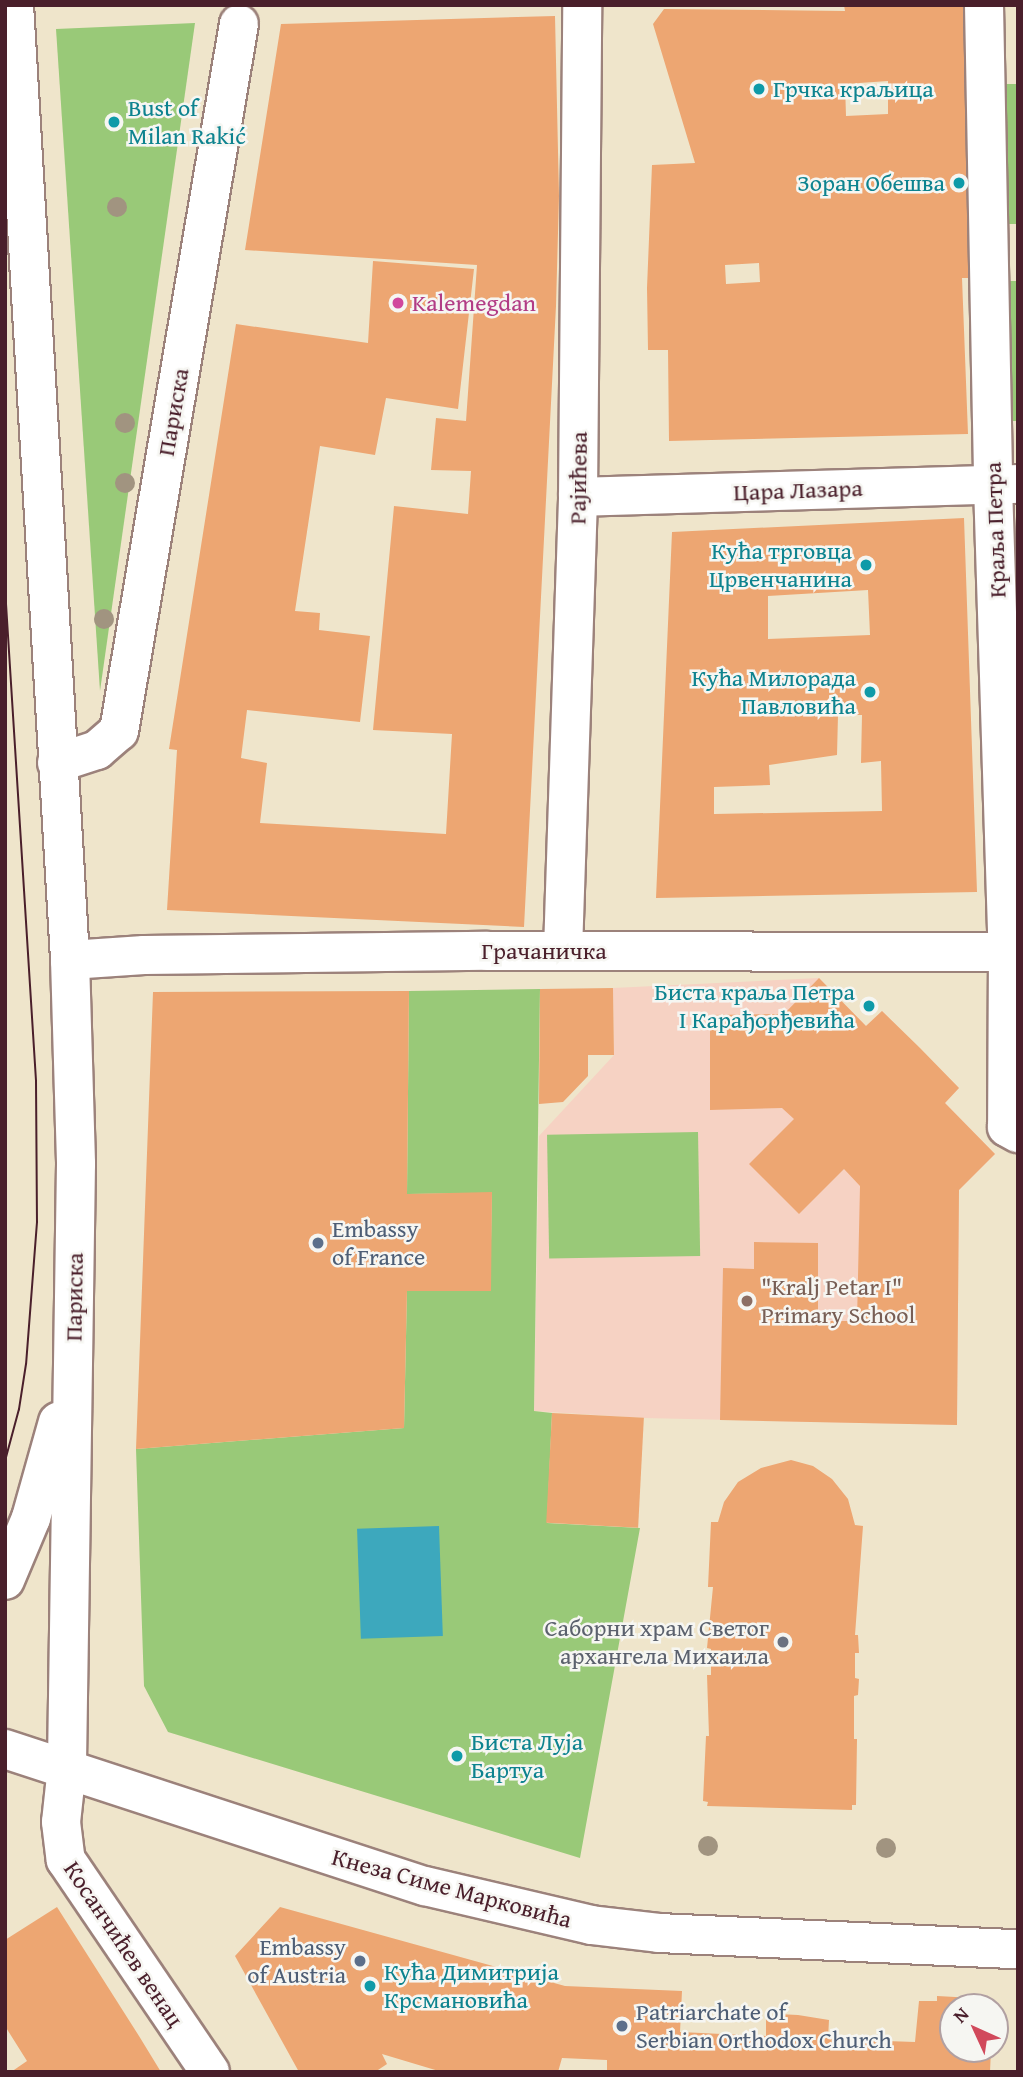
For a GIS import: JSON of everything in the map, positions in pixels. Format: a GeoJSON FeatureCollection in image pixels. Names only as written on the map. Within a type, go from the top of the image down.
{"type":"FeatureCollection","features":[{"type":"Feature","properties":{"kind":"street","name":"Париска"},"geometry":{"type":"LineString","coordinates":[[14,5],[70,960],[76,1164],[67,1768]]}},
{"type":"Feature","properties":{"kind":"street","name":"Рајићева"},"geometry":{"type":"LineString","coordinates":[[563,951],[578,497],[582,5]]}},
{"type":"Feature","properties":{"kind":"street","name":"Краља Петра"},"geometry":{"type":"LineString","coordinates":[[984,5],[1005,484],[1013,952],[1007,1128],[1018,1133]]}},
{"type":"Feature","properties":{"kind":"street","name":"Париска"},"geometry":{"type":"LineString","coordinates":[[57,763],[97,750],[118,732],[239,24]]}},
{"type":"Feature","properties":{"kind":"street","name":"Цара Лазара"},"geometry":{"type":"LineString","coordinates":[[578,497],[1005,484]]}},
{"type":"Feature","properties":{"kind":"street","name":"Грачаничка"},"geometry":{"type":"LineString","coordinates":[[70,960],[144,955],[487,951],[1013,952]]}},
{"type":"Feature","properties":{"kind":"street"},"geometry":{"type":"LineString","coordinates":[[5,1580],[31,1518],[73,1370]]}},
{"type":"Feature","properties":{"kind":"street"},"geometry":{"type":"LineString","coordinates":[[5,1749],[67,1768]]}},
{"type":"Feature","properties":{"kind":"street","name":"Кнеза Симе Марковића"},"geometry":{"type":"LineString","coordinates":[[67,1768],[402,1880],[477,1900],[591,1924],[659,1933],[1018,1949]]}},
{"type":"Feature","properties":{"kind":"street","name":"Косанчићев венац"},"geometry":{"type":"LineString","coordinates":[[67,1768],[61,1822],[66,1860],[210,2072]]}},
{"type":"Feature","properties":{"kind":"shaded area","name":"\"Kralj Petar I\" Primary School"},"geometry":{"type":"Polygon","coordinates":[[[819,978],[866,1026],[882,1011],[959,1088],[945,1103],[995,1154],[959,1190],[957,1425],[644,1418],[534,1411],[539,1136],[614,1055],[613,988],[819,978]]]}},
{"type":"Feature","properties":{"kind":"green space"},"geometry":{"type":"Polygon","coordinates":[[[195,23],[100,691],[56,29],[195,23]]]}},
{"type":"Feature","properties":{"kind":"green space"},"geometry":{"type":"Polygon","coordinates":[[[997,84],[1018,84],[1018,224],[997,224],[997,84]]]}},
{"type":"Feature","properties":{"kind":"green space"},"geometry":{"type":"Polygon","coordinates":[[[1001,281],[1018,281],[1018,421],[1001,421],[1001,281]]]}},
{"type":"Feature","properties":{"kind":"green space"},"geometry":{"type":"Polygon","coordinates":[[[540,989],[534,1411],[552,1413],[547,1523],[640,1528],[580,1858],[168,1732],[144,1686],[136,1449],[404,1428],[407,1291],[490,1291],[492,1193],[407,1194],[409,991],[540,989]]]}},
{"type":"Feature","properties":{"kind":"green space"},"geometry":{"type":"Polygon","coordinates":[[[698,1132],[700,1256],[549,1259],[547,1135],[698,1132]]]}},
{"type":"Feature","properties":{"kind":"water"},"geometry":{"type":"Polygon","coordinates":[[[439,1526],[443,1636],[361,1639],[357,1529],[439,1526]]]}},
{"type":"Feature","properties":{"kind":"building"},"geometry":{"type":"Polygon","coordinates":[[[844,5],[975,5],[981,278],[962,278],[968,434],[669,441],[668,350],[648,350],[647,288],[652,165],[695,163],[653,24],[664,9],[845,11],[844,5]],[[888,81],[845,84],[846,116],[888,114],[888,81]],[[759,263],[725,265],[726,284],[760,282],[759,263]]]}},
{"type":"Feature","properties":{"kind":"building"},"geometry":{"type":"Polygon","coordinates":[[[555,16],[559,196],[556,306],[524,927],[167,910],[177,750],[169,749],[236,324],[368,343],[373,261],[474,269],[458,409],[386,398],[375,455],[320,446],[295,611],[320,613],[319,630],[370,636],[360,722],[247,710],[241,758],[267,763],[260,823],[446,834],[452,734],[373,730],[394,506],[468,514],[471,471],[431,470],[436,418],[466,421],[477,265],[245,250],[281,24],[555,16]]]}},
{"type":"Feature","properties":{"kind":"building"},"geometry":{"type":"Polygon","coordinates":[[[964,518],[977,892],[656,898],[672,532],[964,518]],[[868,590],[768,596],[768,639],[870,635],[868,590]],[[838,715],[837,755],[769,765],[770,785],[714,787],[714,814],[882,811],[881,761],[861,763],[862,715],[838,715]]]}},
{"type":"Feature","properties":{"kind":"building"},"geometry":{"type":"Polygon","coordinates":[[[819,978],[866,1026],[882,1011],[920,1048],[959,1088],[945,1103],[995,1154],[959,1190],[957,1425],[720,1420],[723,1268],[754,1269],[754,1242],[818,1243],[818,1321],[857,1321],[860,1186],[844,1169],[799,1214],[749,1164],[794,1119],[782,1108],[710,1110],[710,1015],[784,1014],[819,978]]]}},
{"type":"Feature","properties":{"kind":"building"},"geometry":{"type":"Polygon","coordinates":[[[613,988],[614,1055],[588,1055],[588,1076],[563,1102],[539,1104],[540,989],[613,988]]]}},
{"type":"Feature","properties":{"kind":"building","name":"Embassy of France"},"geometry":{"type":"Polygon","coordinates":[[[409,991],[407,1194],[492,1192],[491,1291],[407,1291],[404,1428],[136,1449],[153,992],[409,991]]]}},
{"type":"Feature","properties":{"kind":"building"},"geometry":{"type":"Polygon","coordinates":[[[552,1413],[644,1418],[638,1528],[546,1523],[552,1413]]]}},
{"type":"Feature","properties":{"kind":"building","name":"Саборни храм Светог архангела Михаила"},"geometry":{"type":"Polygon","coordinates":[[[791,1460],[813,1466],[832,1479],[848,1499],[855,1525],[863,1526],[855,1635],[858,1635],[859,1653],[855,1653],[855,1678],[859,1679],[858,1695],[854,1696],[854,1739],[857,1739],[856,1805],[852,1805],[852,1810],[707,1806],[708,1802],[703,1801],[706,1736],[709,1736],[707,1675],[711,1675],[711,1649],[707,1648],[713,1587],[708,1587],[711,1522],[718,1522],[724,1502],[738,1482],[761,1468],[791,1460]]]}},
{"type":"Feature","properties":{"kind":"building"},"geometry":{"type":"Polygon","coordinates":[[[57,1907],[161,2072],[11,2072],[27,2061],[5,2026],[5,1940],[57,1907]]]}},
{"type":"Feature","properties":{"kind":"building"},"geometry":{"type":"Polygon","coordinates":[[[280,1907],[565,1986],[682,1991],[680,2032],[766,2036],[766,2018],[778,2019],[778,2014],[829,2020],[828,2039],[915,2042],[919,2001],[937,2001],[939,1996],[939,2063],[990,2063],[990,2072],[607,2072],[607,2060],[562,2058],[558,2072],[442,2072],[382,2054],[387,2064],[375,2072],[299,2072],[235,1956],[280,1907]]]}},
{"type":"Feature","properties":{"kind":"tram line"},"geometry":{"type":"LineString","coordinates":[[5,588],[36,1081],[37,1222],[26,1364],[19,1409],[5,1461]]}},
{"type":"Feature","properties":{"kind":"place","name":"Грчка краљица"},"geometry":{"type":"Point","coordinates":[759,89]}},
{"type":"Feature","properties":{"kind":"place","name":"Bust of Milan Rakić"},"geometry":{"type":"Point","coordinates":[114,122]}},
{"type":"Feature","properties":{"kind":"place","name":"Зоран Обешва"},"geometry":{"type":"Point","coordinates":[959,183]}},
{"type":"Feature","properties":{"kind":"place","name":"Kalemegdan"},"geometry":{"type":"Point","coordinates":[398,303]}},
{"type":"Feature","properties":{"kind":"place","name":"Кућа трговца Црвенчанина"},"geometry":{"type":"Point","coordinates":[866,565]}},
{"type":"Feature","properties":{"kind":"place","name":"Кућа Милорада Павловића"},"geometry":{"type":"Point","coordinates":[870,692]}},
{"type":"Feature","properties":{"kind":"place","name":"Биста краља Петра I Карађорђевића"},"geometry":{"type":"Point","coordinates":[869,1006]}},
{"type":"Feature","properties":{"kind":"place","name":"Embassy of France"},"geometry":{"type":"Point","coordinates":[318,1243]}},
{"type":"Feature","properties":{"kind":"place","name":"\"Kralj Petar I\" Primary School"},"geometry":{"type":"Point","coordinates":[747,1301]}},
{"type":"Feature","properties":{"kind":"place","name":"Саборни храм Светог архангела Михаила"},"geometry":{"type":"Point","coordinates":[783,1642]}},
{"type":"Feature","properties":{"kind":"place","name":"Биста Луја Бартуа"},"geometry":{"type":"Point","coordinates":[457,1756]}},
{"type":"Feature","properties":{"kind":"place","name":"Embassy of Austria"},"geometry":{"type":"Point","coordinates":[360,1961]}},
{"type":"Feature","properties":{"kind":"place","name":"Кућа Димитрија Крсмановића"},"geometry":{"type":"Point","coordinates":[370,1986]}},
{"type":"Feature","properties":{"kind":"place","name":"Patriarchate of Serbian Orthodox Church"},"geometry":{"type":"Point","coordinates":[622,2026]}}]}
